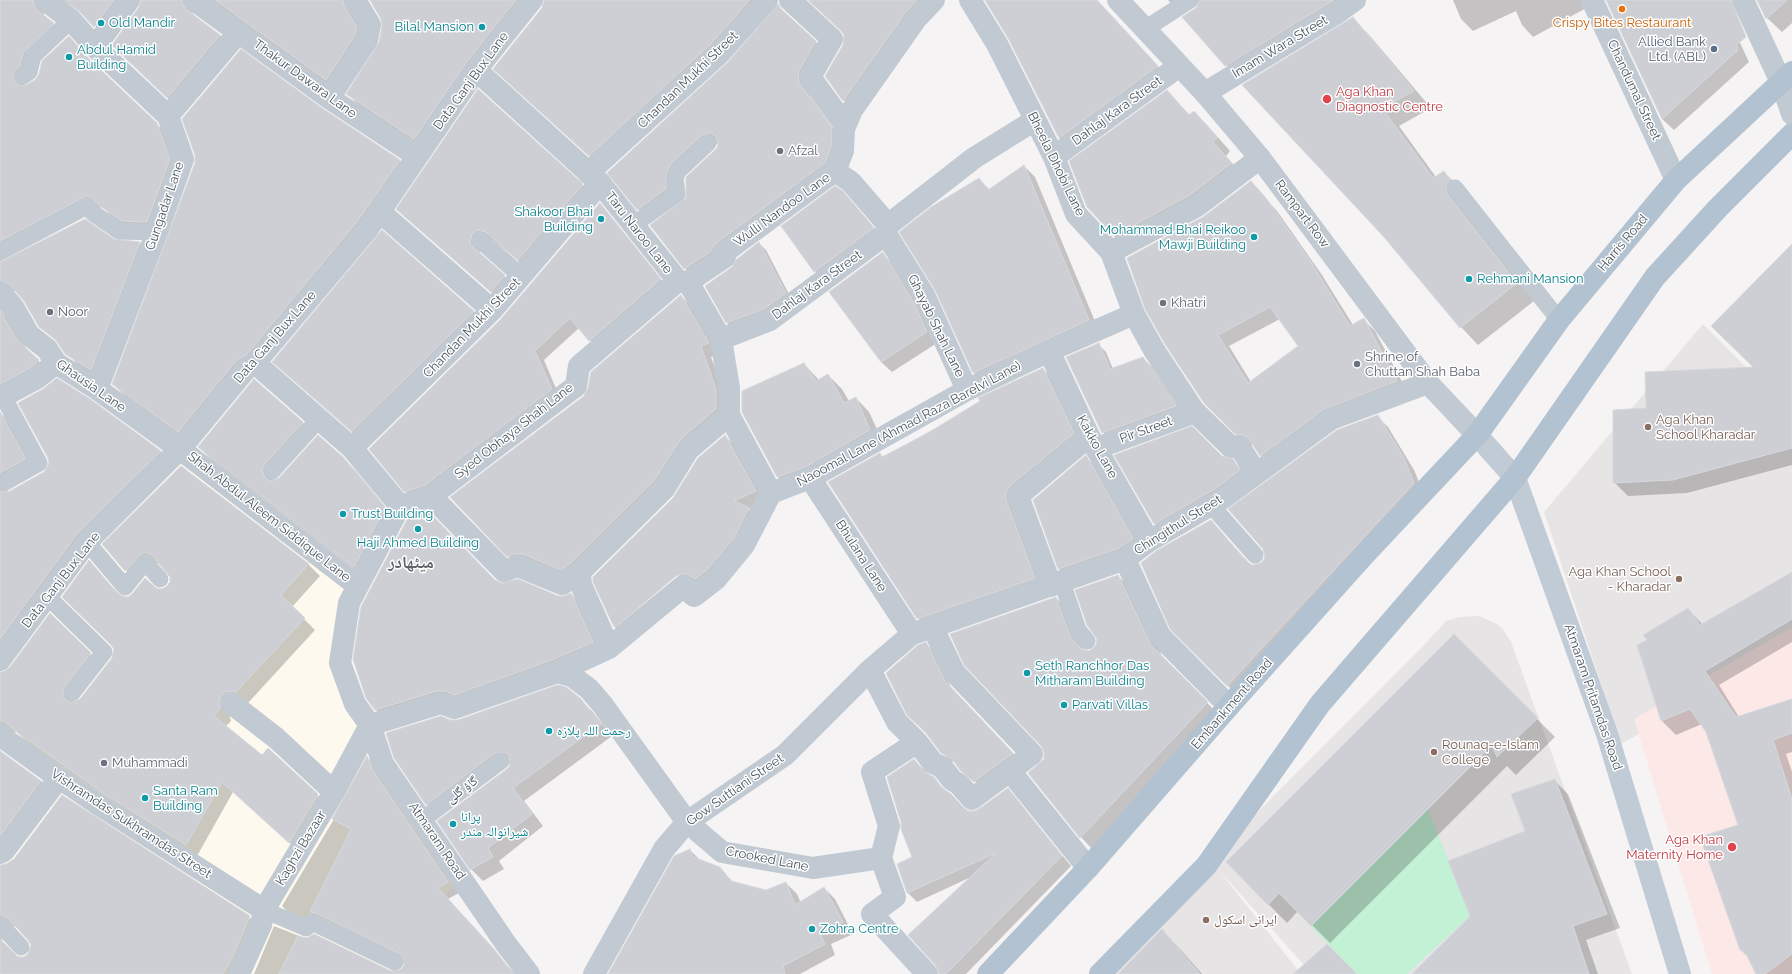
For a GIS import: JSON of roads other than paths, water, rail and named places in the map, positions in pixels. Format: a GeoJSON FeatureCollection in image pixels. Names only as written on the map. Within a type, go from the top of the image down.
{"type":"FeatureCollection","features":[{"type":"Feature","properties":{"kind":"main road","name":"Harris Road"},"geometry":{"type":"LineString","coordinates":[[1477,435],[1559,320],[1676,180],[1787,77]]}},
{"type":"Feature","properties":{"kind":"main road"},"geometry":{"type":"LineString","coordinates":[[1100,974],[1206,866],[1320,704],[1515,478],[1655,277],[1718,208],[1792,134]]}},
{"type":"Feature","properties":{"kind":"main road","name":"Atmaram Pritamdas Road"},"geometry":{"type":"LineString","coordinates":[[1477,435],[1515,478],[1607,734],[1680,974]]}},
{"type":"Feature","properties":{"kind":"main road","name":"Embankment Road"},"geometry":{"type":"LineString","coordinates":[[988,974],[1088,868],[1229,706],[1366,553],[1477,435]]}},
{"type":"Feature","properties":{"kind":"street","name":"Gungadar Lane"},"geometry":{"type":"LineString","coordinates":[[45,0],[71,20],[95,47],[168,116],[183,159],[157,232],[97,389]]}},
{"type":"Feature","properties":{"kind":"street"},"geometry":{"type":"LineString","coordinates":[[95,47],[129,0]]}},
{"type":"Feature","properties":{"kind":"street","name":"Thakur Dawara Lane"},"geometry":{"type":"LineString","coordinates":[[194,0],[329,98],[416,156]]}},
{"type":"Feature","properties":{"kind":"street"},"geometry":{"type":"LineString","coordinates":[[329,98],[367,40],[370,25],[355,0]]}},
{"type":"Feature","properties":{"kind":"street","name":"Data Ganj Bux Lane"},"geometry":{"type":"LineString","coordinates":[[0,660],[87,542],[180,449],[246,369],[255,363],[367,230],[476,70],[532,0]]}},
{"type":"Feature","properties":{"kind":"street","name":"Chandan Mukhi Street"},"geometry":{"type":"LineString","coordinates":[[352,448],[492,310],[521,276],[594,178],[721,52],[767,0]]}},
{"type":"Feature","properties":{"kind":"street"},"geometry":{"type":"LineString","coordinates":[[790,0],[832,39],[810,77],[845,125]]}},
{"type":"Feature","properties":{"kind":"street","name":"Wulli Nandoo Lane"},"geometry":{"type":"LineString","coordinates":[[683,282],[725,258],[722,254],[835,170],[843,151],[845,125],[852,110],[916,19],[934,0]]}},
{"type":"Feature","properties":{"kind":"street","name":"Bheela Dhobi Lane"},"geometry":{"type":"LineString","coordinates":[[970,0],[997,44],[1054,157],[1076,214],[1111,252],[1134,314],[1154,350],[1194,411],[1231,447],[1239,446],[1256,473]]}},
{"type":"Feature","properties":{"kind":"street","name":"Rampart Row"},"geometry":{"type":"LineString","coordinates":[[1118,0],[1205,94],[1260,158],[1428,383],[1477,435]]}},
{"type":"Feature","properties":{"kind":"street","name":"Chandumal Street"},"geometry":{"type":"LineString","coordinates":[[1592,0],[1676,180]]}},
{"type":"Feature","properties":{"kind":"street"},"geometry":{"type":"LineString","coordinates":[[1743,0],[1787,77],[1792,114]]}},
{"type":"Feature","properties":{"kind":"street","name":"Imam Wara Street"},"geometry":{"type":"LineString","coordinates":[[1205,94],[1344,4]]}},
{"type":"Feature","properties":{"kind":"street"},"geometry":{"type":"LineString","coordinates":[[168,116],[239,32]]}},
{"type":"Feature","properties":{"kind":"street","name":"Dahlaj Kara Street"},"geometry":{"type":"LineString","coordinates":[[1054,157],[1179,66]]}},
{"type":"Feature","properties":{"kind":"street","name":"Taru Naroo Lane"},"geometry":{"type":"LineString","coordinates":[[476,70],[594,178],[683,282],[721,339],[729,388],[729,415],[771,493]]}},
{"type":"Feature","properties":{"kind":"street","name":"Dahlaj Kara Street"},"geometry":{"type":"LineString","coordinates":[[721,339],[770,320],[887,229],[974,158],[1035,120]]}},
{"type":"Feature","properties":{"kind":"street"},"geometry":{"type":"LineString","coordinates":[[1111,252],[1197,206],[1260,158]]}},
{"type":"Feature","properties":{"kind":"street","name":"Ghayab Shah Lane"},"geometry":{"type":"LineString","coordinates":[[835,170],[851,182],[887,229],[924,295],[967,390]]}},
{"type":"Feature","properties":{"kind":"street"},"geometry":{"type":"LineString","coordinates":[[379,211],[492,310]]}},
{"type":"Feature","properties":{"kind":"street","name":"Syed Obhaya Shah Lane"},"geometry":{"type":"LineString","coordinates":[[400,506],[431,496],[576,386],[579,366],[683,282]]}},
{"type":"Feature","properties":{"kind":"street","name":"Ghausia Lane"},"geometry":{"type":"LineString","coordinates":[[0,292],[13,307],[28,334],[47,349],[56,363],[97,389],[180,449]]}},
{"type":"Feature","properties":{"kind":"street","name":"Naoomal Lane (Ahmad Raza Barelvi Lane)"},"geometry":{"type":"LineString","coordinates":[[771,493],[810,478],[967,390],[1049,351],[1134,314]]}},
{"type":"Feature","properties":{"kind":"street","name":"Kakko Lane"},"geometry":{"type":"LineString","coordinates":[[1049,351],[1093,442],[1149,541]]}},
{"type":"Feature","properties":{"kind":"street"},"geometry":{"type":"LineString","coordinates":[[2,397],[36,378],[56,363]]}},
{"type":"Feature","properties":{"kind":"street"},"geometry":{"type":"LineString","coordinates":[[255,363],[352,448],[400,506]]}},
{"type":"Feature","properties":{"kind":"street","name":"Chingithul Street"},"geometry":{"type":"LineString","coordinates":[[912,634],[933,628],[1125,559],[1149,541],[1211,505],[1331,419],[1428,383]]}},
{"type":"Feature","properties":{"kind":"street","name":"Pir Street"},"geometry":{"type":"LineString","coordinates":[[1093,442],[1185,416],[1194,411]]}},
{"type":"Feature","properties":{"kind":"street"},"geometry":{"type":"LineString","coordinates":[[431,496],[504,571],[518,566],[562,584],[580,572],[664,489],[688,450],[729,415]]}},
{"type":"Feature","properties":{"kind":"street"},"geometry":{"type":"LineString","coordinates":[[1056,584],[1018,496],[1093,442]]}},
{"type":"Feature","properties":{"kind":"street","name":"Shah Abdul Aleem Siddique Lane"},"geometry":{"type":"LineString","coordinates":[[180,449],[358,586]]}},
{"type":"Feature","properties":{"kind":"street","name":"Bhulana Lane"},"geometry":{"type":"LineString","coordinates":[[810,478],[912,634]]}},
{"type":"Feature","properties":{"kind":"street"},"geometry":{"type":"LineString","coordinates":[[370,725],[442,703],[454,708],[557,672],[609,648],[684,586],[694,596],[716,579],[744,545],[771,493]]}},
{"type":"Feature","properties":{"kind":"street","name":"Atmaram Road"},"geometry":{"type":"LineString","coordinates":[[400,506],[349,603],[340,663],[355,704],[370,725],[383,764],[506,944],[529,974]]}},
{"type":"Feature","properties":{"kind":"street"},"geometry":{"type":"LineString","coordinates":[[1125,559],[1160,636],[1229,706]]}},
{"type":"Feature","properties":{"kind":"street"},"geometry":{"type":"LineString","coordinates":[[580,572],[582,585],[609,648]]}},
{"type":"Feature","properties":{"kind":"street"},"geometry":{"type":"LineString","coordinates":[[870,670],[897,722],[917,742],[933,763],[942,767],[952,780],[959,784],[972,799],[1032,754],[954,672],[933,628]]}},
{"type":"Feature","properties":{"kind":"street","name":"Gow Suttiani Street"},"geometry":{"type":"LineString","coordinates":[[594,974],[664,849],[687,822],[785,755],[870,670],[912,634]]}},
{"type":"Feature","properties":{"kind":"street","name":"Crooked Lane"},"geometry":{"type":"LineString","coordinates":[[557,672],[572,676],[588,689],[602,704],[687,822],[722,852],[813,868],[880,858]]}},
{"type":"Feature","properties":{"kind":"street"},"geometry":{"type":"LineString","coordinates":[[231,703],[276,738],[334,792]]}},
{"type":"Feature","properties":{"kind":"street","name":"Kaghzi Bazaar"},"geometry":{"type":"LineString","coordinates":[[245,971],[261,925],[264,910],[334,792],[370,725]]}},
{"type":"Feature","properties":{"kind":"street","name":"Vishramdas Sukhramdas Street"},"geometry":{"type":"LineString","coordinates":[[0,733],[5,739],[59,778],[264,910]]}},
{"type":"Feature","properties":{"kind":"street"},"geometry":{"type":"LineString","coordinates":[[917,742],[872,772],[889,826],[880,858],[895,897],[872,914],[927,974]]}},
{"type":"Feature","properties":{"kind":"street"},"geometry":{"type":"LineString","coordinates":[[1010,771],[1088,868]]}},
{"type":"Feature","properties":{"kind":"street"},"geometry":{"type":"LineString","coordinates":[[0,853],[4,851],[59,778]]}},
{"type":"Feature","properties":{"kind":"lane"},"geometry":{"type":"LineString","coordinates":[[1145,29],[1190,0]]}},
{"type":"Feature","properties":{"kind":"lane"},"geometry":{"type":"LineString","coordinates":[[23,76],[29,72],[33,56],[71,20]]}},
{"type":"Feature","properties":{"kind":"lane"},"geometry":{"type":"LineString","coordinates":[[633,225],[677,194],[675,178],[678,171],[708,143]]}},
{"type":"Feature","properties":{"kind":"lane"},"geometry":{"type":"LineString","coordinates":[[1455,188],[1559,320]]}},
{"type":"Feature","properties":{"kind":"lane"},"geometry":{"type":"LineString","coordinates":[[0,252],[87,206],[93,213],[119,231],[157,232]]}},
{"type":"Feature","properties":{"kind":"lane"},"geometry":{"type":"LineString","coordinates":[[480,240],[521,276]]}},
{"type":"Feature","properties":{"kind":"lane"},"geometry":{"type":"LineString","coordinates":[[2,397],[39,463],[5,482]]}},
{"type":"Feature","properties":{"kind":"lane"},"geometry":{"type":"LineString","coordinates":[[272,471],[319,419]]}},
{"type":"Feature","properties":{"kind":"lane"},"geometry":{"type":"LineString","coordinates":[[1211,505],[1255,555]]}},
{"type":"Feature","properties":{"kind":"lane"},"geometry":{"type":"LineString","coordinates":[[87,542],[125,587],[145,562],[160,579]]}},
{"type":"Feature","properties":{"kind":"lane"},"geometry":{"type":"LineString","coordinates":[[1056,584],[1078,630],[1087,641]]}},
{"type":"Feature","properties":{"kind":"lane"},"geometry":{"type":"LineString","coordinates":[[48,596],[104,652],[72,693]]}},
{"type":"Feature","properties":{"kind":"lane","name":"گاؤ گلی"},"geometry":{"type":"LineString","coordinates":[[422,820],[502,761]]}},
{"type":"Feature","properties":{"kind":"lane"},"geometry":{"type":"LineString","coordinates":[[264,910],[306,928],[312,922],[395,962]]}},
{"type":"Feature","properties":{"kind":"lane"},"geometry":{"type":"LineString","coordinates":[[0,924],[21,947]]}},
{"type":"Feature","properties":{"kind":"place","name":"Crispy Bites Restaurant"},"geometry":{"type":"Point","coordinates":[1622,9]}},
{"type":"Feature","properties":{"kind":"place","name":"Old Mandir"},"geometry":{"type":"Point","coordinates":[101,23]}},
{"type":"Feature","properties":{"kind":"place","name":"Bilal Mansion"},"geometry":{"type":"Point","coordinates":[482,27]}},
{"type":"Feature","properties":{"kind":"place","name":"Allied Bank Ltd. (ABL)"},"geometry":{"type":"Point","coordinates":[1714,49]}},
{"type":"Feature","properties":{"kind":"place","name":"Abdul Hamid Building"},"geometry":{"type":"Point","coordinates":[69,57]}},
{"type":"Feature","properties":{"kind":"place","name":"Aga Khan Diagnostic Centre"},"geometry":{"type":"Point","coordinates":[1327,99]}},
{"type":"Feature","properties":{"kind":"place","name":"Afzal"},"geometry":{"type":"Point","coordinates":[780,151]}},
{"type":"Feature","properties":{"kind":"place","name":"Shakoor Bhai Building"},"geometry":{"type":"Point","coordinates":[601,219]}},
{"type":"Feature","properties":{"kind":"place","name":"Mohammad Bhai Reikoo Mawji Building"},"geometry":{"type":"Point","coordinates":[1254,237]}},
{"type":"Feature","properties":{"kind":"place","name":"Rehmani Mansion"},"geometry":{"type":"Point","coordinates":[1469,279]}},
{"type":"Feature","properties":{"kind":"place","name":"Khatri"},"geometry":{"type":"Point","coordinates":[1163,303]}},
{"type":"Feature","properties":{"kind":"place","name":"Noor"},"geometry":{"type":"Point","coordinates":[50,312]}},
{"type":"Feature","properties":{"kind":"place","name":"Shrine of Chuttan Shah Baba"},"geometry":{"type":"Point","coordinates":[1357,364]}},
{"type":"Feature","properties":{"kind":"place","name":"Aga Khan School Kharadar"},"geometry":{"type":"Point","coordinates":[1648,427]}},
{"type":"Feature","properties":{"kind":"place","name":"Trust Building"},"geometry":{"type":"Point","coordinates":[343,514]}},
{"type":"Feature","properties":{"kind":"place","name":"Haji Ahmed Building"},"geometry":{"type":"Point","coordinates":[418,529]}},
{"type":"Feature","properties":{"kind":"place","name":"Aga Khan School - Kharadar"},"geometry":{"type":"Point","coordinates":[1679,579]}},
{"type":"Feature","properties":{"kind":"place","name":"Seth Ranchhor Das Mitharam Building"},"geometry":{"type":"Point","coordinates":[1027,673]}},
{"type":"Feature","properties":{"kind":"place","name":"Parvati Villas"},"geometry":{"type":"Point","coordinates":[1064,705]}},
{"type":"Feature","properties":{"kind":"place","name":"رحمت اللہ پلازہ"},"geometry":{"type":"Point","coordinates":[549,731]}},
{"type":"Feature","properties":{"kind":"place","name":"Rounaq-e-Islam College"},"geometry":{"type":"Point","coordinates":[1434,752]}},
{"type":"Feature","properties":{"kind":"place","name":"Muhammadi"},"geometry":{"type":"Point","coordinates":[104,763]}},
{"type":"Feature","properties":{"kind":"place","name":"Santa Ram Building"},"geometry":{"type":"Point","coordinates":[145,798]}},
{"type":"Feature","properties":{"kind":"place","name":"پرانا شیرانوالہ مندر"},"geometry":{"type":"Point","coordinates":[453,824]}},
{"type":"Feature","properties":{"kind":"place","name":"Aga Khan Maternity Home"},"geometry":{"type":"Point","coordinates":[1732,847]}},
{"type":"Feature","properties":{"kind":"place","name":"ایرانی اسکول"},"geometry":{"type":"Point","coordinates":[1206,920]}},
{"type":"Feature","properties":{"kind":"place","name":"Zohra Centre"},"geometry":{"type":"Point","coordinates":[812,929]}},
{"type":"Feature","properties":{"kind":"district","name":"میٹھادر"},"geometry":{"type":"Point","coordinates":[411,563]}}]}
